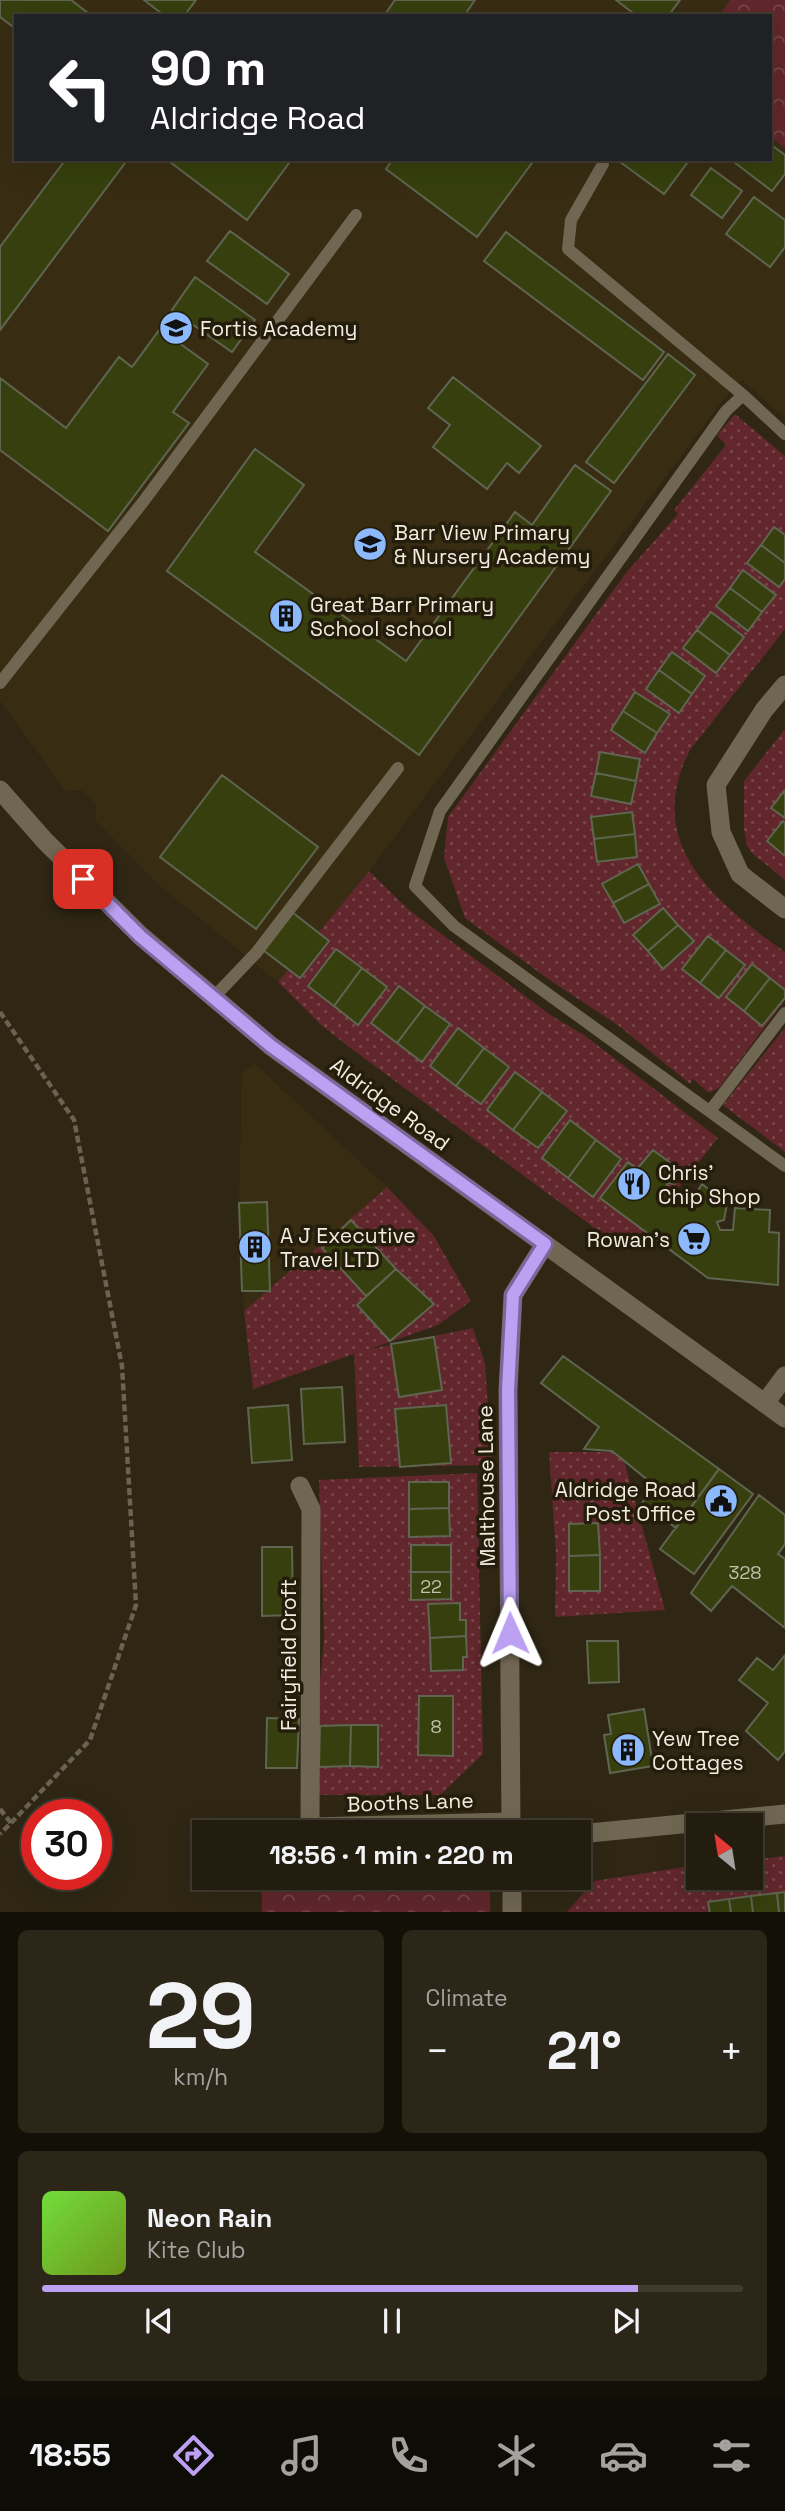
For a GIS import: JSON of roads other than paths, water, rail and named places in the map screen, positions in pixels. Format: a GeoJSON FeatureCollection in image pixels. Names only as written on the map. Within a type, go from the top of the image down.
{"type":"FeatureCollection","features":[{"type":"Feature","properties":{"kind":"street"},"geometry":{"type":"LineString","coordinates":[[785,685],[764,710],[716,785],[721,832],[740,874],[785,909]]}},
{"type":"Feature","properties":{"kind":"street","name":"Aldridge Road"},"geometry":{"type":"LineString","coordinates":[[0,790],[45,841],[140,936],[271,1046],[785,1418]]}},
{"type":"Feature","properties":{"kind":"street","name":"Malthouse Lane"},"geometry":{"type":"LineString","coordinates":[[512,1820],[508,1390],[513,1295],[545,1244]]}},
{"type":"Feature","properties":{"kind":"street"},"geometry":{"type":"LineString","coordinates":[[765,1403],[785,1376]]}},
{"type":"Feature","properties":{"kind":"street","name":"Fairyfield Croft"},"geometry":{"type":"LineString","coordinates":[[300,1486],[311,1510],[310,1820]]}},
{"type":"Feature","properties":{"kind":"street"},"geometry":{"type":"LineString","coordinates":[[591,1833],[785,1814]]}},
{"type":"Feature","properties":{"kind":"street"},"geometry":{"type":"LineString","coordinates":[[512,1890],[512,1912]]}},
{"type":"Feature","properties":{"kind":"lane"},"geometry":{"type":"LineString","coordinates":[[603,164],[571,220],[568,249],[743,395],[785,434]]}},
{"type":"Feature","properties":{"kind":"lane"},"geometry":{"type":"LineString","coordinates":[[0,683],[143,502],[356,215]]}},
{"type":"Feature","properties":{"kind":"lane"},"geometry":{"type":"LineString","coordinates":[[743,395],[726,411],[440,811],[415,886],[454,926],[785,1166]]}},
{"type":"Feature","properties":{"kind":"lane"},"geometry":{"type":"LineString","coordinates":[[214,998],[256,953],[398,768]]}},
{"type":"Feature","properties":{"kind":"lane"},"geometry":{"type":"LineString","coordinates":[[710,1111],[785,1013]]}},
{"type":"Feature","properties":{"kind":"place","name":"Fortis Academy"},"geometry":{"type":"Point","coordinates":[176,328]}},
{"type":"Feature","properties":{"kind":"place","name":"Barr View Primary & Nursery Academy"},"geometry":{"type":"Point","coordinates":[370,544]}},
{"type":"Feature","properties":{"kind":"place","name":"Great Barr Primary School school"},"geometry":{"type":"Point","coordinates":[286,616]}},
{"type":"Feature","properties":{"kind":"place","name":"Chris' Chip Shop"},"geometry":{"type":"Point","coordinates":[634,1184]}},
{"type":"Feature","properties":{"kind":"place","name":"Rowan's"},"geometry":{"type":"Point","coordinates":[694,1239]}},
{"type":"Feature","properties":{"kind":"place","name":"A J Executive Travel LTD"},"geometry":{"type":"Point","coordinates":[255,1247]}},
{"type":"Feature","properties":{"kind":"place","name":"Aldridge Road Post Office"},"geometry":{"type":"Point","coordinates":[721,1501]}},
{"type":"Feature","properties":{"kind":"place","name":"Yew Tree Cottages"},"geometry":{"type":"Point","coordinates":[628,1750]}}]}
